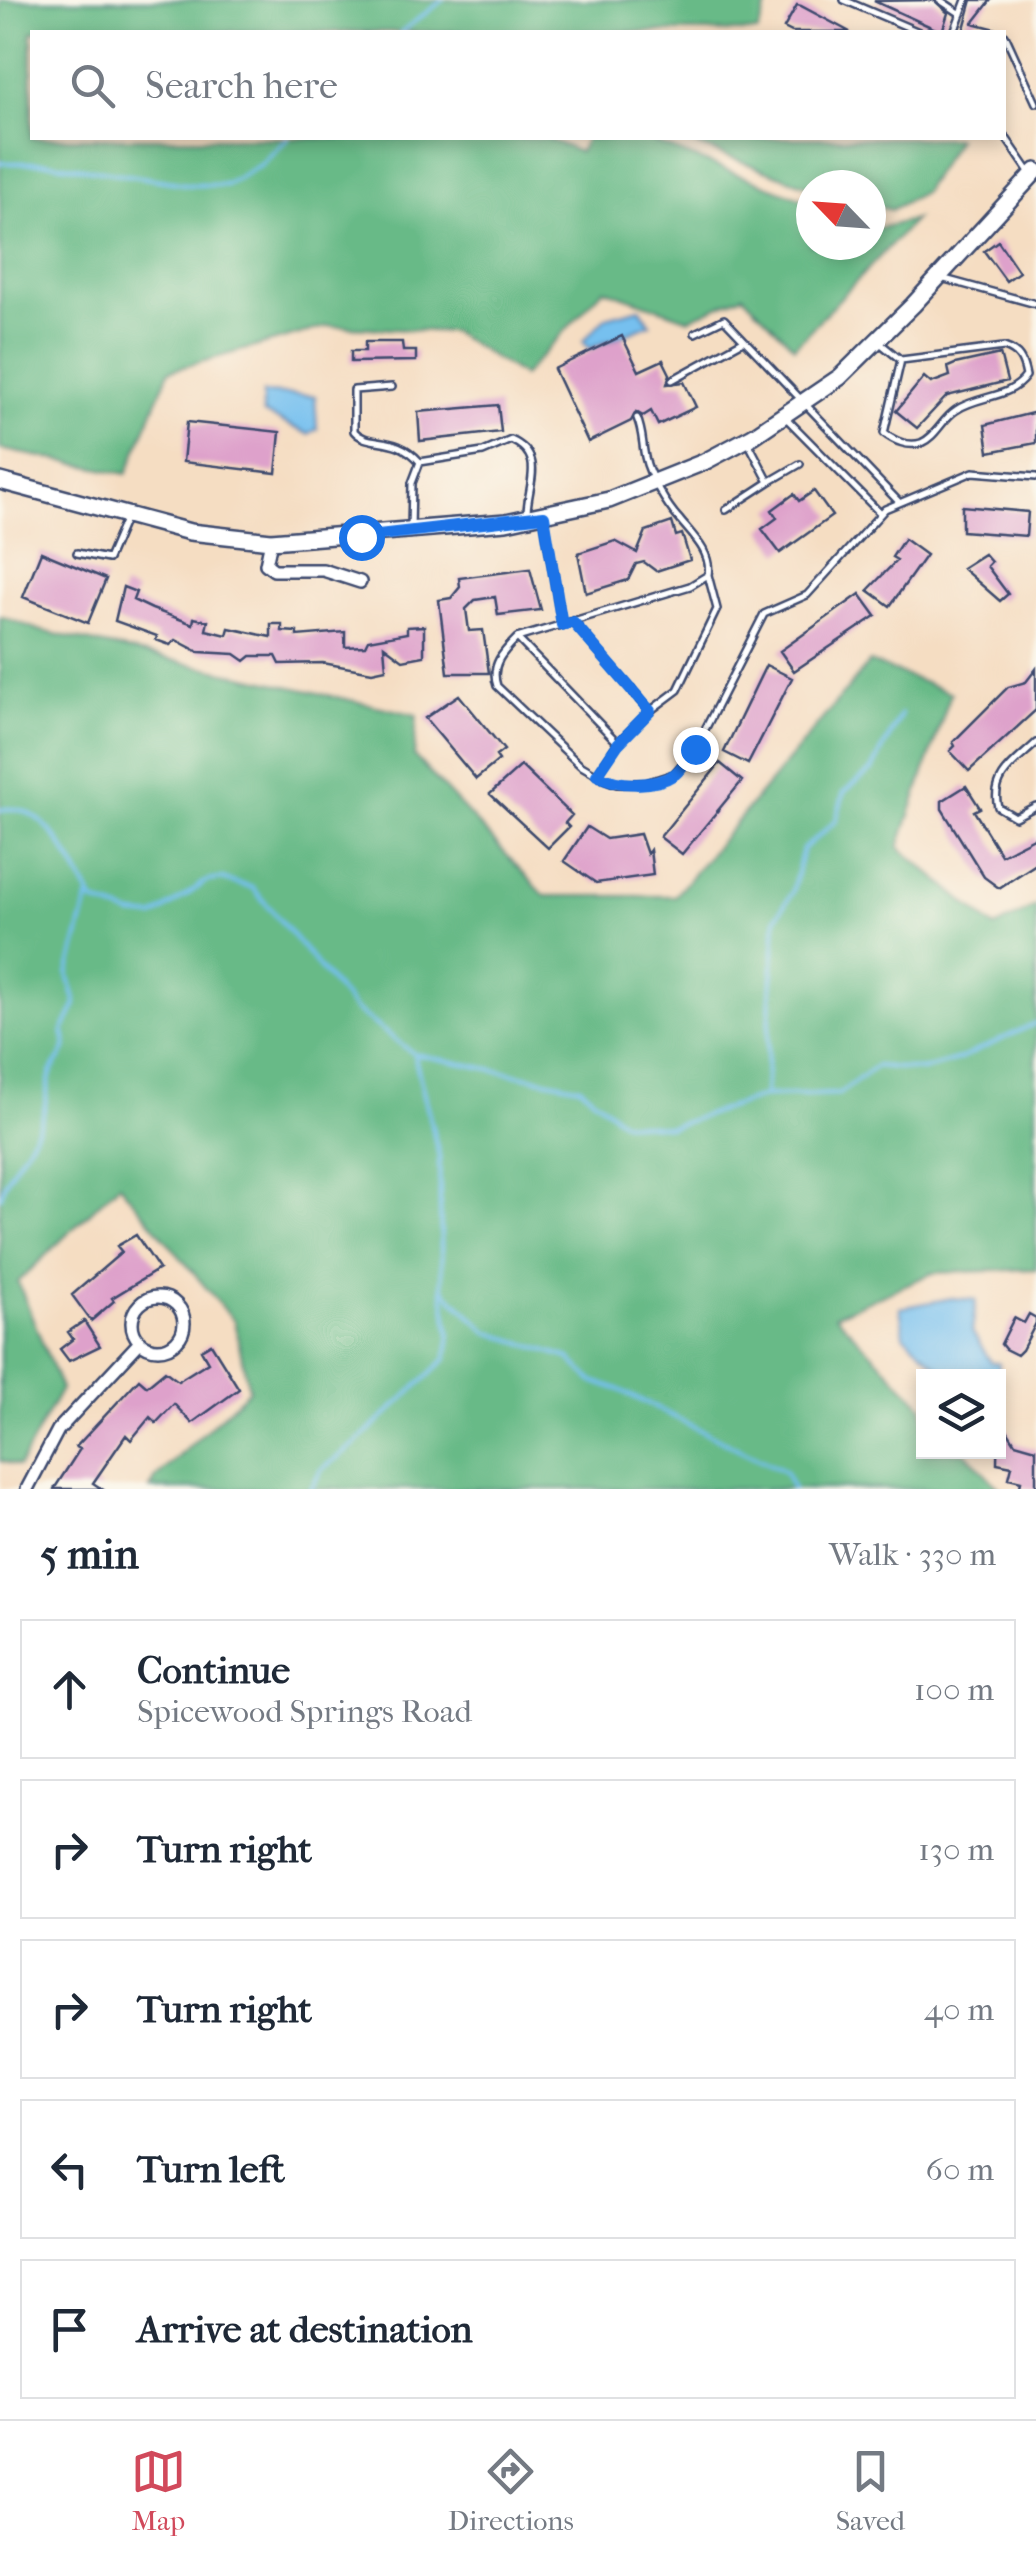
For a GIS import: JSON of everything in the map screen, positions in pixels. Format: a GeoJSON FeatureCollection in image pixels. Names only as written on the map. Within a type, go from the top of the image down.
{"type":"FeatureCollection","features":[{"type":"Feature","properties":{"kind":"main road"},"geometry":{"type":"LineString","coordinates":[[0,481],[190,532],[271,541],[411,532],[536,518],[658,484],[747,439],[840,377],[878,342],[1034,174]]}},
{"type":"Feature","properties":{"kind":"street"},"geometry":{"type":"LineString","coordinates":[[271,541],[266,564],[274,570],[323,570],[360,582]]}},
{"type":"Feature","properties":{"kind":"street"},"geometry":{"type":"LineString","coordinates":[[156,1298],[172,1302],[182,1316],[178,1340],[155,1349],[140,1342],[132,1327],[141,1304],[156,1298]]}},
{"type":"Feature","properties":{"kind":"street"},"geometry":{"type":"LineString","coordinates":[[27,1489],[58,1430],[140,1342]]}},
{"type":"Feature","properties":{"kind":"lane"},"geometry":{"type":"LineString","coordinates":[[844,0],[914,30]]}},
{"type":"Feature","properties":{"kind":"lane"},"geometry":{"type":"LineString","coordinates":[[940,0],[961,14]]}},
{"type":"Feature","properties":{"kind":"lane"},"geometry":{"type":"LineString","coordinates":[[955,30],[966,0]]}},
{"type":"Feature","properties":{"kind":"lane"},"geometry":{"type":"LineString","coordinates":[[1006,37],[1036,103]]}},
{"type":"Feature","properties":{"kind":"lane"},"geometry":{"type":"LineString","coordinates":[[1006,138],[1034,174]]}},
{"type":"Feature","properties":{"kind":"lane"},"geometry":{"type":"LineString","coordinates":[[938,277],[1036,304]]}},
{"type":"Feature","properties":{"kind":"lane"},"geometry":{"type":"LineString","coordinates":[[695,333],[724,318],[801,404],[898,501]]}},
{"type":"Feature","properties":{"kind":"lane"},"geometry":{"type":"LineString","coordinates":[[672,380],[743,340]]}},
{"type":"Feature","properties":{"kind":"lane"},"geometry":{"type":"LineString","coordinates":[[878,342],[901,360],[1014,350],[1023,361],[1026,376],[1019,386],[958,408],[928,439],[916,445],[893,440],[884,433],[901,360]]}},
{"type":"Feature","properties":{"kind":"lane"},"geometry":{"type":"LineString","coordinates":[[392,387],[354,390],[354,430],[364,440],[404,445],[420,462]]}},
{"type":"Feature","properties":{"kind":"lane"},"geometry":{"type":"LineString","coordinates":[[784,416],[881,514]]}},
{"type":"Feature","properties":{"kind":"lane"},"geometry":{"type":"LineString","coordinates":[[597,775],[618,744],[650,711],[678,690],[716,609],[710,568],[698,540],[680,520],[646,461],[637,418]]}},
{"type":"Feature","properties":{"kind":"lane"},"geometry":{"type":"LineString","coordinates":[[747,439],[770,482]]}},
{"type":"Feature","properties":{"kind":"lane"},"geometry":{"type":"LineString","coordinates":[[420,462],[483,452],[512,440],[522,444],[534,462],[536,518],[562,625]]}},
{"type":"Feature","properties":{"kind":"lane"},"geometry":{"type":"LineString","coordinates":[[411,532],[412,483],[420,462]]}},
{"type":"Feature","properties":{"kind":"lane"},"geometry":{"type":"LineString","coordinates":[[726,510],[800,464]]}},
{"type":"Feature","properties":{"kind":"lane"},"geometry":{"type":"LineString","coordinates":[[708,575],[690,586],[517,638],[499,656],[494,674],[498,686],[580,765],[597,775],[617,784],[646,783],[674,774],[695,749],[764,614],[807,595],[881,514],[898,501],[973,472],[1036,477]]}},
{"type":"Feature","properties":{"kind":"lane"},"geometry":{"type":"LineString","coordinates":[[77,553],[108,559],[126,516]]}},
{"type":"Feature","properties":{"kind":"lane"},"geometry":{"type":"LineString","coordinates":[[573,622],[650,711]]}},
{"type":"Feature","properties":{"kind":"lane"},"geometry":{"type":"LineString","coordinates":[[517,638],[618,744]]}},
{"type":"Feature","properties":{"kind":"lane"},"geometry":{"type":"LineString","coordinates":[[1036,743],[1000,776],[995,795],[998,807],[1014,818],[1036,806]]}},
{"type":"Feature","properties":{"kind":"green space"},"geometry":{"type":"Polygon","coordinates":[[[0,0],[769,0],[759,30],[30,30],[30,140],[551,140],[579,152],[585,140],[648,140],[796,196],[796,260],[876,260],[794,347],[743,295],[689,319],[604,289],[523,376],[452,332],[328,326],[169,371],[127,474],[0,449],[0,0]]]}},
{"type":"Feature","properties":{"kind":"green space"},"geometry":{"type":"Polygon","coordinates":[[[682,140],[956,140],[923,192],[891,210],[886,209],[886,170],[796,170],[796,182],[682,140]]]}},
{"type":"Feature","properties":{"kind":"green space"},"geometry":{"type":"Polygon","coordinates":[[[915,219],[886,250],[886,226],[915,219]]]}},
{"type":"Feature","properties":{"kind":"green space"},"geometry":{"type":"Polygon","coordinates":[[[0,616],[42,631],[417,715],[414,756],[545,896],[675,896],[870,662],[951,693],[899,847],[995,928],[1036,906],[1036,1269],[933,1273],[835,1315],[916,1399],[916,1459],[972,1459],[1000,1489],[150,1489],[156,1478],[249,1390],[234,1321],[119,1184],[18,1282],[61,1389],[19,1466],[0,1461],[0,616]]]}},
{"type":"Feature","properties":{"kind":"water"},"geometry":{"type":"Polygon","coordinates":[[[640,308],[650,324],[589,349],[583,341],[606,317],[640,308]]]}},
{"type":"Feature","properties":{"kind":"water"},"geometry":{"type":"Polygon","coordinates":[[[263,393],[315,396],[317,429],[308,434],[263,413],[263,393]]]}},
{"type":"Feature","properties":{"kind":"water"},"geometry":{"type":"Polygon","coordinates":[[[952,1298],[976,1300],[972,1332],[991,1362],[999,1363],[999,1369],[940,1369],[904,1335],[900,1308],[952,1298]]]}},
{"type":"Feature","properties":{"kind":"building"},"geometry":{"type":"Polygon","coordinates":[[[934,0],[948,13],[943,30],[938,30],[874,1],[934,0]]]}},
{"type":"Feature","properties":{"kind":"building"},"geometry":{"type":"Polygon","coordinates":[[[972,0],[991,0],[973,23],[996,30],[964,30],[972,0]]]}},
{"type":"Feature","properties":{"kind":"building"},"geometry":{"type":"Polygon","coordinates":[[[797,5],[846,30],[788,30],[784,28],[797,5]]]}},
{"type":"Feature","properties":{"kind":"building"},"geometry":{"type":"Polygon","coordinates":[[[998,241],[1019,272],[1006,281],[984,251],[998,241]]]}},
{"type":"Feature","properties":{"kind":"building"},"geometry":{"type":"Polygon","coordinates":[[[622,336],[639,371],[663,360],[670,374],[667,384],[684,382],[696,407],[658,425],[651,411],[643,416],[636,412],[631,421],[588,442],[554,369],[622,336]]]}},
{"type":"Feature","properties":{"kind":"building"},"geometry":{"type":"Polygon","coordinates":[[[365,342],[402,342],[403,351],[416,351],[416,361],[351,362],[351,351],[365,351],[365,342]]]}},
{"type":"Feature","properties":{"kind":"building"},"geometry":{"type":"Polygon","coordinates":[[[1000,354],[1007,381],[947,396],[917,428],[896,411],[924,377],[931,383],[950,376],[948,367],[955,364],[1000,354]]]}},
{"type":"Feature","properties":{"kind":"building"},"geometry":{"type":"Polygon","coordinates":[[[498,405],[501,432],[420,441],[418,412],[498,405]]]}},
{"type":"Feature","properties":{"kind":"building"},"geometry":{"type":"Polygon","coordinates":[[[1036,412],[1036,443],[989,452],[985,425],[1036,412]]]}},
{"type":"Feature","properties":{"kind":"building"},"geometry":{"type":"Polygon","coordinates":[[[187,422],[280,432],[276,473],[183,462],[187,422]]]}},
{"type":"Feature","properties":{"kind":"building"},"geometry":{"type":"Polygon","coordinates":[[[814,491],[832,516],[780,553],[762,529],[777,518],[772,510],[794,494],[799,501],[814,491]]]}},
{"type":"Feature","properties":{"kind":"building"},"geometry":{"type":"Polygon","coordinates":[[[962,506],[1028,512],[1026,536],[962,531],[962,506]]]}},
{"type":"Feature","properties":{"kind":"building"},"geometry":{"type":"Polygon","coordinates":[[[672,522],[676,536],[682,534],[690,560],[656,571],[644,562],[636,564],[628,580],[586,593],[578,553],[615,541],[637,553],[646,531],[672,522]]]}},
{"type":"Feature","properties":{"kind":"building"},"geometry":{"type":"Polygon","coordinates":[[[904,539],[926,555],[890,606],[868,590],[897,560],[892,557],[904,539]]]}},
{"type":"Feature","properties":{"kind":"building"},"geometry":{"type":"Polygon","coordinates":[[[41,552],[106,579],[88,623],[23,597],[41,552]]]}},
{"type":"Feature","properties":{"kind":"building"},"geometry":{"type":"Polygon","coordinates":[[[984,554],[991,562],[987,566],[1008,594],[1000,601],[962,568],[984,554]]]}},
{"type":"Feature","properties":{"kind":"building"},"geometry":{"type":"Polygon","coordinates":[[[530,569],[541,610],[498,615],[495,597],[475,600],[466,609],[469,631],[483,630],[489,673],[448,673],[439,600],[451,598],[460,587],[459,578],[530,569]]]}},
{"type":"Feature","properties":{"kind":"building"},"geometry":{"type":"Polygon","coordinates":[[[123,587],[136,592],[133,600],[152,609],[193,624],[194,618],[208,621],[206,630],[227,635],[229,628],[271,637],[271,624],[282,624],[282,631],[297,632],[297,636],[345,632],[345,647],[365,646],[368,640],[407,633],[407,627],[424,626],[424,656],[403,660],[384,646],[386,669],[372,672],[323,663],[280,664],[276,656],[251,656],[245,661],[235,654],[199,652],[176,640],[170,645],[156,640],[157,636],[115,621],[123,587]]]}},
{"type":"Feature","properties":{"kind":"building"},"geometry":{"type":"Polygon","coordinates":[[[860,594],[876,616],[794,671],[780,651],[860,594]]]}},
{"type":"Feature","properties":{"kind":"building"},"geometry":{"type":"Polygon","coordinates":[[[766,665],[792,678],[748,764],[724,752],[766,665]]]}},
{"type":"Feature","properties":{"kind":"building"},"geometry":{"type":"Polygon","coordinates":[[[1036,669],[1036,710],[969,771],[950,751],[955,746],[953,742],[1008,687],[1026,682],[1036,669]]]}},
{"type":"Feature","properties":{"kind":"building"},"geometry":{"type":"Polygon","coordinates":[[[459,695],[504,750],[496,756],[499,760],[476,779],[425,718],[459,695]]]}},
{"type":"Feature","properties":{"kind":"building"},"geometry":{"type":"Polygon","coordinates":[[[720,763],[742,781],[682,854],[660,837],[720,763]]]}},
{"type":"Feature","properties":{"kind":"building"},"geometry":{"type":"Polygon","coordinates":[[[521,766],[572,815],[565,823],[569,827],[548,848],[490,794],[521,766]]]}},
{"type":"Feature","properties":{"kind":"building"},"geometry":{"type":"Polygon","coordinates":[[[966,786],[980,808],[974,811],[1001,855],[1036,837],[1036,864],[999,888],[984,877],[942,809],[942,801],[966,786]]]}},
{"type":"Feature","properties":{"kind":"building"},"geometry":{"type":"Polygon","coordinates":[[[587,827],[606,839],[640,834],[647,854],[650,850],[653,875],[596,883],[564,861],[587,827]]]}},
{"type":"Feature","properties":{"kind":"building"},"geometry":{"type":"Polygon","coordinates":[[[136,1235],[159,1269],[112,1298],[114,1301],[91,1321],[72,1295],[122,1252],[117,1246],[136,1235]]]}},
{"type":"Feature","properties":{"kind":"building"},"geometry":{"type":"Polygon","coordinates":[[[1029,1314],[1036,1318],[1036,1323],[1017,1355],[1001,1344],[1014,1318],[1024,1323],[1029,1314]]]}},
{"type":"Feature","properties":{"kind":"building"},"geometry":{"type":"Polygon","coordinates":[[[84,1321],[100,1346],[69,1361],[60,1349],[73,1339],[68,1332],[84,1321]]]}},
{"type":"Feature","properties":{"kind":"building"},"geometry":{"type":"Polygon","coordinates":[[[211,1344],[239,1389],[192,1423],[174,1404],[156,1423],[150,1417],[131,1440],[126,1435],[93,1483],[102,1489],[54,1489],[80,1449],[76,1447],[139,1379],[147,1386],[165,1371],[178,1381],[208,1362],[201,1350],[211,1344]]]}},
{"type":"Feature","properties":{"kind":"building"},"geometry":{"type":"Polygon","coordinates":[[[1006,1428],[1015,1443],[1036,1449],[1036,1489],[1020,1487],[1021,1481],[1009,1478],[1012,1466],[997,1463],[997,1459],[1006,1459],[1006,1428]]]}},
{"type":"Feature","properties":{"kind":"waterway"},"geometry":{"type":"LineString","coordinates":[[404,30],[443,0]]}},
{"type":"Feature","properties":{"kind":"waterway"},"geometry":{"type":"LineString","coordinates":[[0,163],[50,163],[191,185],[226,185],[260,165],[286,140]]}},
{"type":"Feature","properties":{"kind":"waterway"},"geometry":{"type":"LineString","coordinates":[[765,1095],[776,918],[792,893],[803,849],[836,821],[844,792],[872,770],[901,714]]}},
{"type":"Feature","properties":{"kind":"waterway"},"geometry":{"type":"LineString","coordinates":[[0,810],[17,809],[46,826],[68,855],[94,902],[132,915],[154,917],[207,881],[221,879],[253,888],[353,1008],[414,1054],[580,1087],[623,1122],[670,1127],[764,1096],[839,1094],[876,1066],[922,1070],[960,1059],[1036,1023]]}},
{"type":"Feature","properties":{"kind":"waterway"},"geometry":{"type":"LineString","coordinates":[[0,1197],[37,1130],[51,1073],[65,1049],[63,1031],[76,1004],[68,974],[89,896]]}},
{"type":"Feature","properties":{"kind":"waterway"},"geometry":{"type":"LineString","coordinates":[[311,1489],[321,1470],[355,1444],[446,1359],[450,1334],[442,1288],[439,1156],[414,1054]]}},
{"type":"Feature","properties":{"kind":"waterway"},"geometry":{"type":"LineString","coordinates":[[444,1290],[488,1332],[569,1358],[592,1381],[618,1389],[785,1472],[793,1489]]}},
{"type":"Feature","properties":{"kind":"route"},"geometry":{"type":"LineString","coordinates":[[361,537],[544,516],[562,625],[573,622],[650,711],[618,744],[597,775],[617,784],[646,783],[674,774],[695,749]]}}]}
